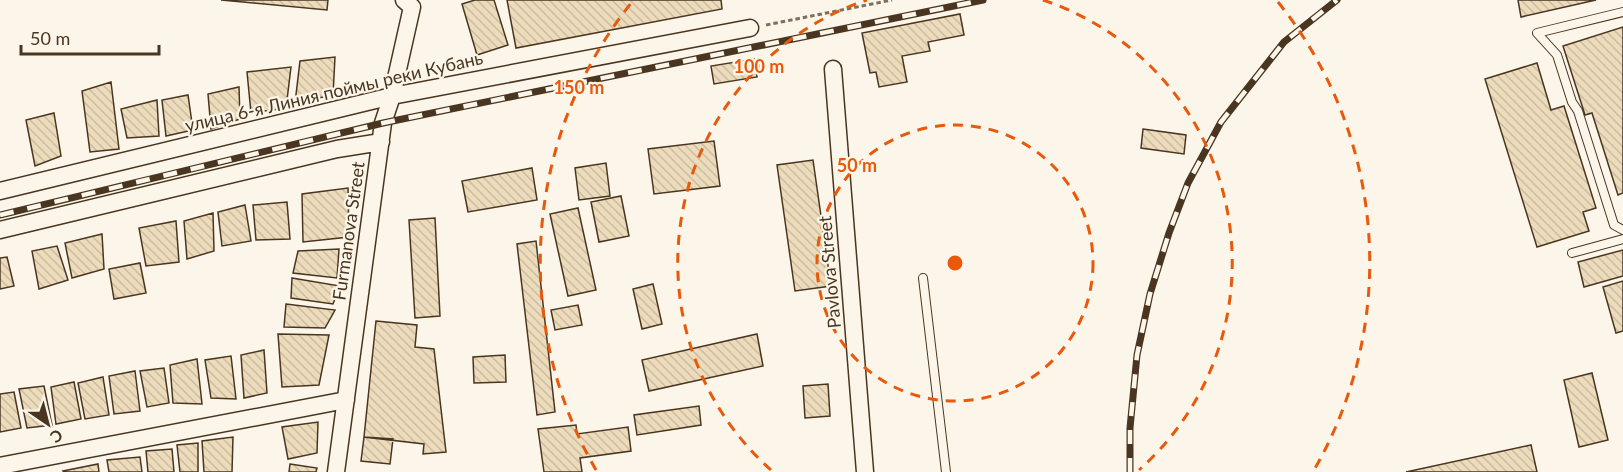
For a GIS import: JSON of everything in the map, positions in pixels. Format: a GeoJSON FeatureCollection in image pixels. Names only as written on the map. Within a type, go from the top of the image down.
{"type":"FeatureCollection","features":[{"type":"Feature","properties":{"kind":"street","name":"Furmanova Street"},"geometry":{"type":"LineString","coordinates":[[336,472],[383,123],[392,96],[410,2]]}},
{"type":"Feature","properties":{"kind":"street","name":"улица 6-я Линия поймы реки Кубань"},"geometry":{"type":"LineString","coordinates":[[0,191],[392,96],[750,28]]}},
{"type":"Feature","properties":{"kind":"street","name":"Pavlova Street"},"geometry":{"type":"LineString","coordinates":[[833,69],[866,472]]}},
{"type":"Feature","properties":{"kind":"street"},"geometry":{"type":"LineString","coordinates":[[0,230],[337,149],[381,142]]}},
{"type":"Feature","properties":{"kind":"street"},"geometry":{"type":"LineString","coordinates":[[0,466],[346,400]]}},
{"type":"Feature","properties":{"kind":"lane"},"geometry":{"type":"LineString","coordinates":[[1623,12],[1537,33],[1557,56],[1572,102],[1578,111],[1614,225],[1623,230]]}},
{"type":"Feature","properties":{"kind":"lane"},"geometry":{"type":"LineString","coordinates":[[1572,253],[1623,239]]}},
{"type":"Feature","properties":{"kind":"lane"},"geometry":{"type":"LineString","coordinates":[[923,278],[946,472]]}},
{"type":"Feature","properties":{"kind":"path"},"geometry":{"type":"LineString","coordinates":[[750,28],[892,0]]}},
{"type":"Feature","properties":{"kind":"building"},"geometry":{"type":"Polygon","coordinates":[[[221,0],[328,0],[327,10],[221,0]]]}},
{"type":"Feature","properties":{"kind":"building"},"geometry":{"type":"Polygon","coordinates":[[[475,0],[494,0],[508,45],[477,55],[462,4],[475,0]]]}},
{"type":"Feature","properties":{"kind":"building"},"geometry":{"type":"Polygon","coordinates":[[[507,0],[721,0],[722,9],[516,48],[507,0]]]}},
{"type":"Feature","properties":{"kind":"building"},"geometry":{"type":"Polygon","coordinates":[[[1518,0],[1596,0],[1521,17],[1518,0]]]}},
{"type":"Feature","properties":{"kind":"building"},"geometry":{"type":"Polygon","coordinates":[[[960,14],[964,35],[928,42],[930,51],[902,56],[907,82],[879,87],[876,72],[870,73],[862,33],[960,14]]]}},
{"type":"Feature","properties":{"kind":"building"},"geometry":{"type":"Polygon","coordinates":[[[1623,27],[1623,193],[1618,195],[1592,113],[1585,115],[1563,46],[1623,27]]]}},
{"type":"Feature","properties":{"kind":"building"},"geometry":{"type":"Polygon","coordinates":[[[335,57],[333,95],[295,103],[300,61],[335,57]]]}},
{"type":"Feature","properties":{"kind":"building"},"geometry":{"type":"Polygon","coordinates":[[[754,59],[757,77],[714,84],[711,66],[754,59]]]}},
{"type":"Feature","properties":{"kind":"building"},"geometry":{"type":"Polygon","coordinates":[[[1537,63],[1551,110],[1564,106],[1596,208],[1583,212],[1589,231],[1537,247],[1485,79],[1537,63]]]}},
{"type":"Feature","properties":{"kind":"building"},"geometry":{"type":"Polygon","coordinates":[[[291,67],[286,108],[251,113],[247,72],[291,67]]]}},
{"type":"Feature","properties":{"kind":"building"},"geometry":{"type":"Polygon","coordinates":[[[111,82],[119,149],[90,152],[82,91],[111,82]]]}},
{"type":"Feature","properties":{"kind":"building"},"geometry":{"type":"Polygon","coordinates":[[[239,87],[240,119],[211,129],[208,94],[239,87]]]}},
{"type":"Feature","properties":{"kind":"building"},"geometry":{"type":"Polygon","coordinates":[[[188,95],[193,130],[166,136],[162,100],[188,95]]]}},
{"type":"Feature","properties":{"kind":"building"},"geometry":{"type":"Polygon","coordinates":[[[157,100],[159,136],[127,138],[121,109],[157,100]]]}},
{"type":"Feature","properties":{"kind":"building"},"geometry":{"type":"Polygon","coordinates":[[[54,113],[61,156],[35,166],[26,120],[54,113]]]}},
{"type":"Feature","properties":{"kind":"building"},"geometry":{"type":"Polygon","coordinates":[[[1143,129],[1186,135],[1184,154],[1141,148],[1143,129]]]}},
{"type":"Feature","properties":{"kind":"building"},"geometry":{"type":"Polygon","coordinates":[[[714,141],[720,186],[654,194],[648,149],[714,141]]]}},
{"type":"Feature","properties":{"kind":"building"},"geometry":{"type":"Polygon","coordinates":[[[813,160],[831,286],[795,291],[777,165],[813,160]]]}},
{"type":"Feature","properties":{"kind":"building"},"geometry":{"type":"Polygon","coordinates":[[[606,163],[610,196],[579,200],[575,168],[606,163]]]}},
{"type":"Feature","properties":{"kind":"building"},"geometry":{"type":"Polygon","coordinates":[[[532,168],[537,200],[468,212],[462,181],[532,168]]]}},
{"type":"Feature","properties":{"kind":"building"},"geometry":{"type":"Polygon","coordinates":[[[348,188],[349,237],[303,242],[302,194],[348,188]]]}},
{"type":"Feature","properties":{"kind":"building"},"geometry":{"type":"Polygon","coordinates":[[[621,196],[629,236],[599,242],[591,202],[621,196]]]}},
{"type":"Feature","properties":{"kind":"building"},"geometry":{"type":"Polygon","coordinates":[[[287,202],[290,239],[256,240],[253,205],[287,202]]]}},
{"type":"Feature","properties":{"kind":"building"},"geometry":{"type":"Polygon","coordinates":[[[245,205],[251,241],[222,246],[218,212],[245,205]]]}},
{"type":"Feature","properties":{"kind":"building"},"geometry":{"type":"Polygon","coordinates":[[[578,208],[596,290],[568,296],[550,214],[578,208]]]}},
{"type":"Feature","properties":{"kind":"building"},"geometry":{"type":"Polygon","coordinates":[[[213,213],[214,251],[187,259],[184,221],[213,213]]]}},
{"type":"Feature","properties":{"kind":"building"},"geometry":{"type":"Polygon","coordinates":[[[435,218],[440,316],[415,318],[409,220],[435,218]]]}},
{"type":"Feature","properties":{"kind":"building"},"geometry":{"type":"Polygon","coordinates":[[[176,221],[179,262],[146,266],[139,228],[176,221]]]}},
{"type":"Feature","properties":{"kind":"building"},"geometry":{"type":"Polygon","coordinates":[[[102,234],[104,269],[72,278],[65,243],[102,234]]]}},
{"type":"Feature","properties":{"kind":"building"},"geometry":{"type":"Polygon","coordinates":[[[536,241],[555,412],[537,415],[517,244],[536,241]]]}},
{"type":"Feature","properties":{"kind":"building"},"geometry":{"type":"Polygon","coordinates":[[[57,246],[68,280],[39,289],[32,251],[57,246]]]}},
{"type":"Feature","properties":{"kind":"building"},"geometry":{"type":"Polygon","coordinates":[[[339,249],[337,278],[293,273],[298,251],[339,249]]]}},
{"type":"Feature","properties":{"kind":"building"},"geometry":{"type":"Polygon","coordinates":[[[1623,250],[1623,276],[1584,287],[1578,262],[1623,250]]]}},
{"type":"Feature","properties":{"kind":"building"},"geometry":{"type":"Polygon","coordinates":[[[7,257],[14,286],[0,289],[0,258],[7,257]]]}},
{"type":"Feature","properties":{"kind":"building"},"geometry":{"type":"Polygon","coordinates":[[[140,263],[146,293],[114,299],[109,269],[140,263]]]}},
{"type":"Feature","properties":{"kind":"building"},"geometry":{"type":"Polygon","coordinates":[[[292,278],[340,286],[333,304],[291,298],[292,278]]]}},
{"type":"Feature","properties":{"kind":"building"},"geometry":{"type":"Polygon","coordinates":[[[1623,281],[1623,331],[1616,333],[1603,287],[1623,281]]]}},
{"type":"Feature","properties":{"kind":"building"},"geometry":{"type":"Polygon","coordinates":[[[653,284],[662,324],[642,329],[633,289],[653,284]]]}},
{"type":"Feature","properties":{"kind":"building"},"geometry":{"type":"Polygon","coordinates":[[[286,304],[335,310],[325,328],[284,327],[286,304]]]}},
{"type":"Feature","properties":{"kind":"building"},"geometry":{"type":"Polygon","coordinates":[[[578,305],[582,325],[555,330],[551,310],[578,305]]]}},
{"type":"Feature","properties":{"kind":"building"},"geometry":{"type":"Polygon","coordinates":[[[376,321],[417,325],[415,347],[434,349],[446,452],[423,454],[424,444],[364,437],[376,321]]]}},
{"type":"Feature","properties":{"kind":"building"},"geometry":{"type":"Polygon","coordinates":[[[278,334],[329,335],[319,385],[282,387],[278,334]]]}},
{"type":"Feature","properties":{"kind":"building"},"geometry":{"type":"Polygon","coordinates":[[[757,334],[763,366],[649,391],[642,360],[757,334]]]}},
{"type":"Feature","properties":{"kind":"building"},"geometry":{"type":"Polygon","coordinates":[[[264,350],[267,393],[244,398],[241,355],[264,350]]]}},
{"type":"Feature","properties":{"kind":"building"},"geometry":{"type":"Polygon","coordinates":[[[505,355],[506,382],[474,383],[473,357],[505,355]]]}},
{"type":"Feature","properties":{"kind":"building"},"geometry":{"type":"Polygon","coordinates":[[[231,356],[236,399],[211,398],[205,360],[231,356]]]}},
{"type":"Feature","properties":{"kind":"building"},"geometry":{"type":"Polygon","coordinates":[[[197,359],[202,404],[173,403],[170,365],[197,359]]]}},
{"type":"Feature","properties":{"kind":"building"},"geometry":{"type":"Polygon","coordinates":[[[164,368],[169,403],[147,407],[140,371],[164,368]]]}},
{"type":"Feature","properties":{"kind":"building"},"geometry":{"type":"Polygon","coordinates":[[[135,371],[140,411],[114,414],[109,376],[135,371]]]}},
{"type":"Feature","properties":{"kind":"building"},"geometry":{"type":"Polygon","coordinates":[[[1592,373],[1608,440],[1579,447],[1564,380],[1592,373]]]}},
{"type":"Feature","properties":{"kind":"building"},"geometry":{"type":"Polygon","coordinates":[[[103,377],[109,415],[85,419],[78,383],[103,377]]]}},
{"type":"Feature","properties":{"kind":"building"},"geometry":{"type":"Polygon","coordinates":[[[74,382],[81,419],[56,424],[51,387],[74,382]]]}},
{"type":"Feature","properties":{"kind":"building"},"geometry":{"type":"Polygon","coordinates":[[[828,384],[830,416],[805,418],[803,386],[828,384]]]}},
{"type":"Feature","properties":{"kind":"building"},"geometry":{"type":"Polygon","coordinates":[[[44,386],[52,425],[27,428],[19,389],[44,386]]]}},
{"type":"Feature","properties":{"kind":"building"},"geometry":{"type":"Polygon","coordinates":[[[14,392],[21,428],[0,432],[0,394],[14,392]]]}},
{"type":"Feature","properties":{"kind":"building"},"geometry":{"type":"Polygon","coordinates":[[[699,406],[701,425],[637,435],[634,415],[699,406]]]}},
{"type":"Feature","properties":{"kind":"building"},"geometry":{"type":"Polygon","coordinates":[[[318,422],[317,453],[288,459],[282,427],[318,422]]]}},
{"type":"Feature","properties":{"kind":"building"},"geometry":{"type":"Polygon","coordinates":[[[576,425],[577,434],[628,427],[631,451],[580,458],[582,472],[544,472],[538,429],[576,425]]]}},
{"type":"Feature","properties":{"kind":"building"},"geometry":{"type":"Polygon","coordinates":[[[233,437],[232,472],[204,472],[202,441],[233,437]]]}},
{"type":"Feature","properties":{"kind":"building"},"geometry":{"type":"Polygon","coordinates":[[[364,437],[393,439],[390,464],[361,461],[364,437]]]}},
{"type":"Feature","properties":{"kind":"building"},"geometry":{"type":"Polygon","coordinates":[[[198,443],[198,472],[180,472],[177,445],[198,443]]]}},
{"type":"Feature","properties":{"kind":"building"},"geometry":{"type":"Polygon","coordinates":[[[1531,445],[1537,472],[1406,472],[1531,445]]]}},
{"type":"Feature","properties":{"kind":"building"},"geometry":{"type":"Polygon","coordinates":[[[172,449],[174,472],[148,472],[146,451],[172,449]]]}},
{"type":"Feature","properties":{"kind":"building"},"geometry":{"type":"Polygon","coordinates":[[[140,457],[142,472],[109,472],[107,460],[140,457]]]}},
{"type":"Feature","properties":{"kind":"building"},"geometry":{"type":"Polygon","coordinates":[[[98,464],[99,472],[63,471],[98,464]]]}},
{"type":"Feature","properties":{"kind":"building"},"geometry":{"type":"Polygon","coordinates":[[[290,464],[317,468],[316,472],[289,472],[290,464]]]}},
{"type":"Feature","properties":{"kind":"railway"},"geometry":{"type":"LineString","coordinates":[[0,215],[383,123],[983,0]]}},
{"type":"Feature","properties":{"kind":"railway"},"geometry":{"type":"LineString","coordinates":[[1130,472],[1130,428],[1137,355],[1150,294],[1188,183],[1221,122],[1284,42],[1337,0]]}}]}
